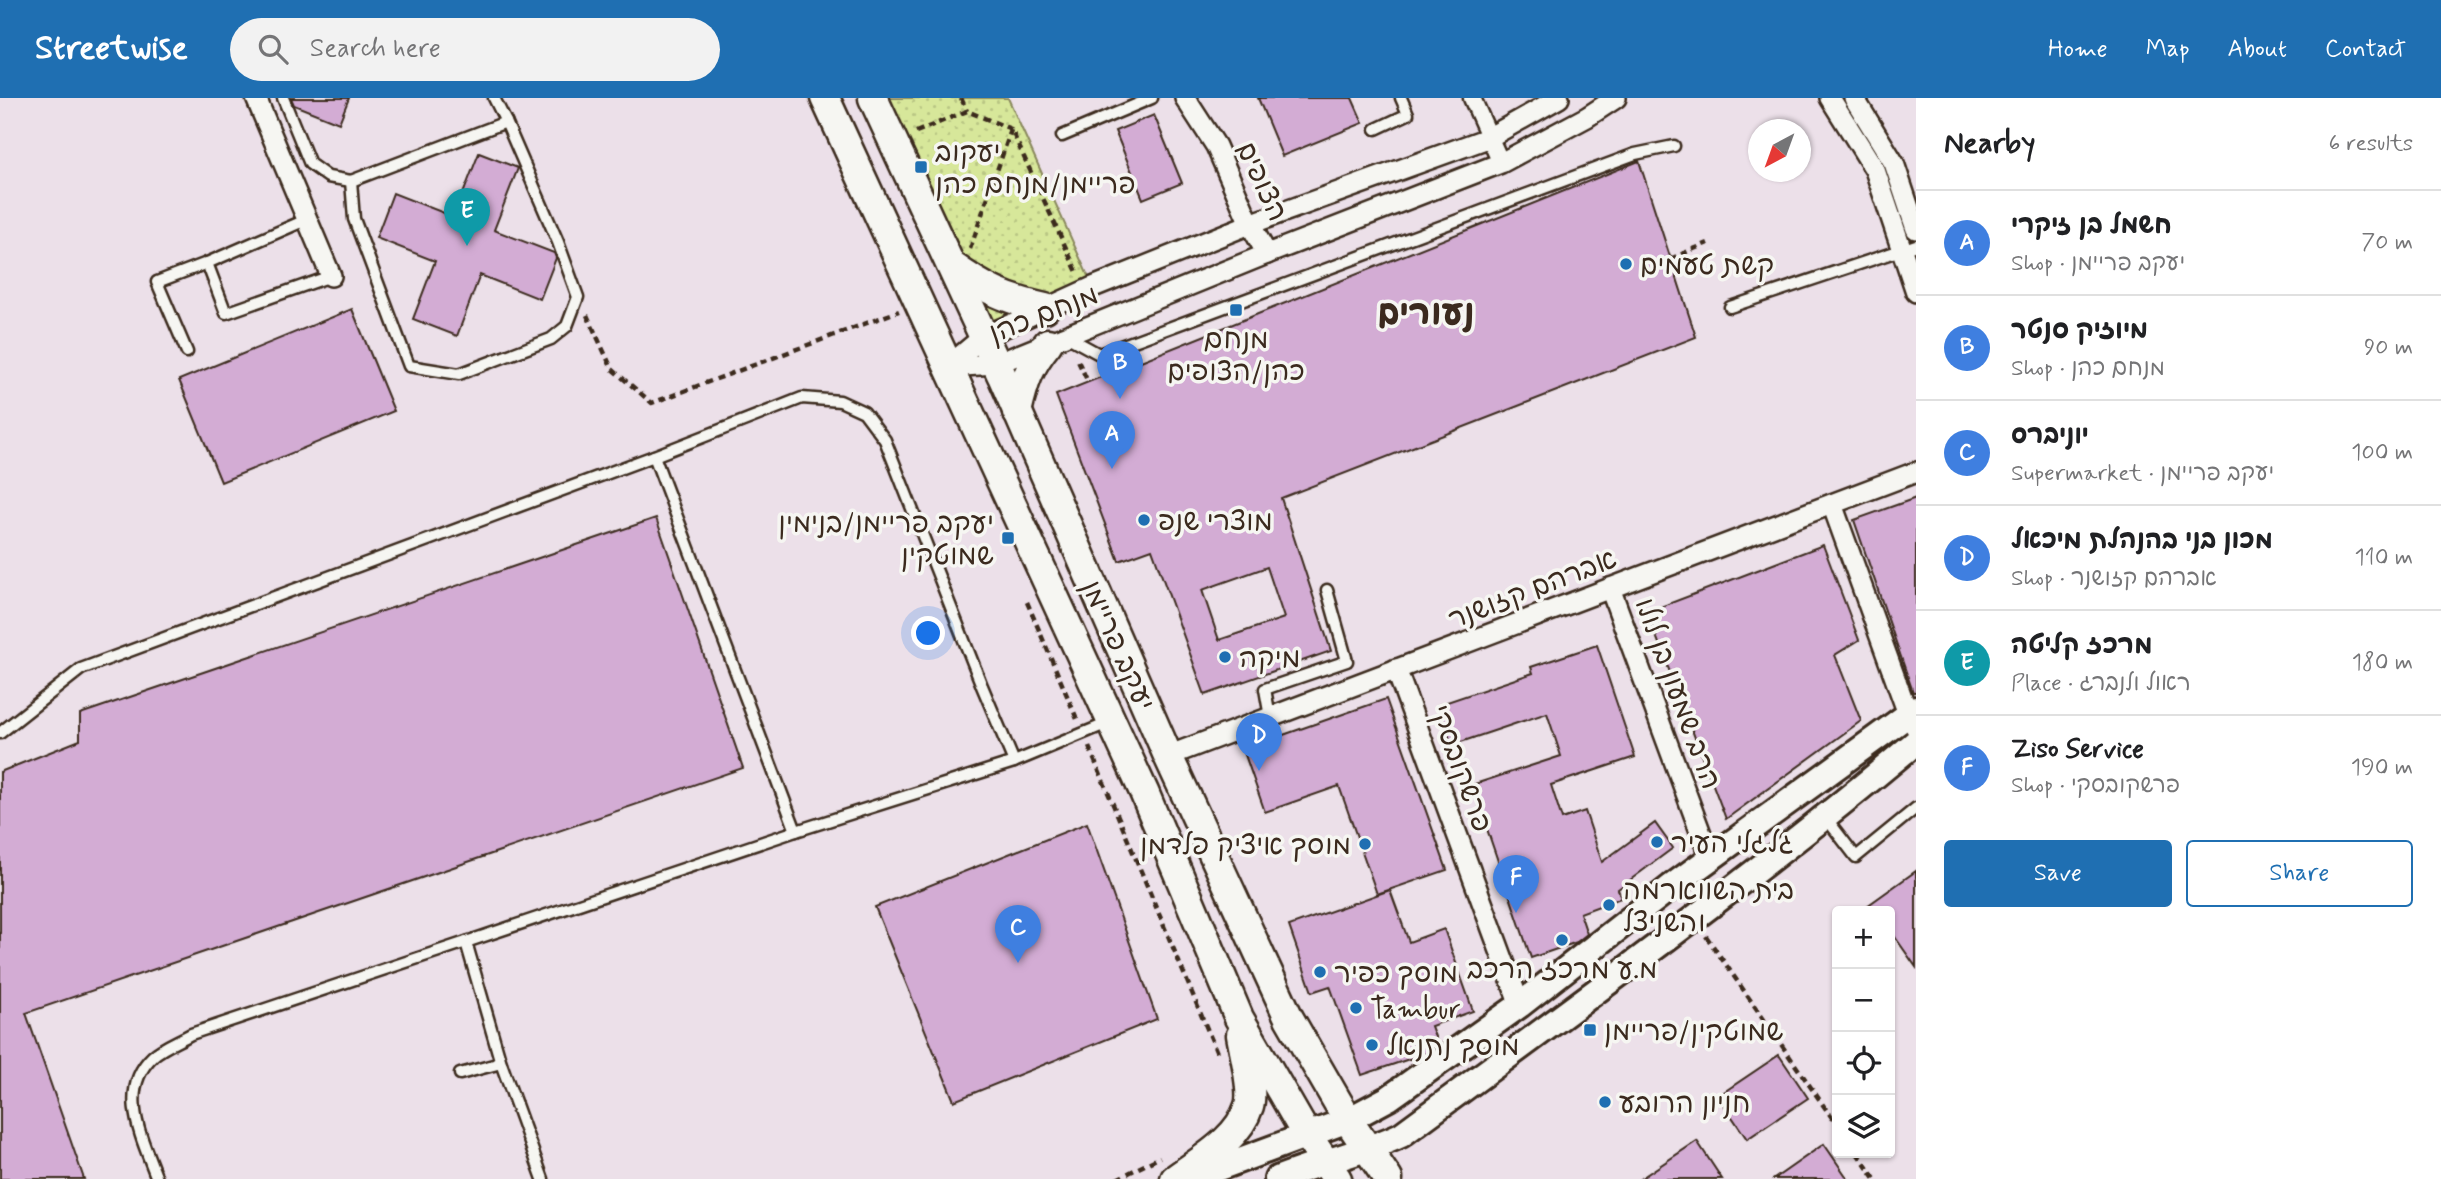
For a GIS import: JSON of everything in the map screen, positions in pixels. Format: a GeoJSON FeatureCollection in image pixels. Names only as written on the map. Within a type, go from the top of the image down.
{"type":"FeatureCollection","features":[{"type":"Feature","properties":{"kind":"main road","name":"יעקב פריימן"},"geometry":{"type":"LineString","coordinates":[[825,98],[1112,721],[1238,1018],[1330,1171]]}},
{"type":"Feature","properties":{"kind":"main road","name":"יעקב פריימן"},"geometry":{"type":"LineString","coordinates":[[873,98],[960,257],[983,337],[1168,756],[1289,1018],[1348,1120],[1388,1179]]}},
{"type":"Feature","properties":{"kind":"main road"},"geometry":{"type":"LineString","coordinates":[[960,257],[989,290],[1008,299],[1045,308]]}},
{"type":"Feature","properties":{"kind":"main road"},"geometry":{"type":"LineString","coordinates":[[1017,412],[1026,375],[1035,358],[1057,340]]}},
{"type":"Feature","properties":{"kind":"main road"},"geometry":{"type":"LineString","coordinates":[[1175,1179],[1230,1137],[1250,1105],[1238,1018]]}},
{"type":"Feature","properties":{"kind":"street"},"geometry":{"type":"LineString","coordinates":[[256,98],[331,276]]}},
{"type":"Feature","properties":{"kind":"street","name":"הצופים"},"geometry":{"type":"LineString","coordinates":[[1185,98],[1216,146],[1250,224],[1267,254]]}},
{"type":"Feature","properties":{"kind":"street"},"geometry":{"type":"LineString","coordinates":[[1472,98],[1501,163]]}},
{"type":"Feature","properties":{"kind":"street","name":"מנחם כהן"},"geometry":{"type":"LineString","coordinates":[[947,367],[983,337],[1045,308],[1250,224],[1488,138],[1559,98]]}},
{"type":"Feature","properties":{"kind":"street","name":"מנחם כהן"},"geometry":{"type":"LineString","coordinates":[[947,367],[996,364],[1501,163],[1587,117],[1616,98]]}},
{"type":"Feature","properties":{"kind":"street"},"geometry":{"type":"LineString","coordinates":[[1830,98],[1875,170],[1909,247],[1916,292]]}},
{"type":"Feature","properties":{"kind":"street"},"geometry":{"type":"LineString","coordinates":[[1854,98],[1894,163],[1916,229]]}},
{"type":"Feature","properties":{"kind":"street","name":"אברהם קזושנר"},"geometry":{"type":"LineString","coordinates":[[1168,756],[1916,472]]}},
{"type":"Feature","properties":{"kind":"street"},"geometry":{"type":"LineString","coordinates":[[1189,1179],[1348,1120],[1389,1098],[1520,1005],[1710,858],[1914,717],[1832,504]]}},
{"type":"Feature","properties":{"kind":"street","name":"הרב שמעון בן לולו"},"geometry":{"type":"LineString","coordinates":[[1610,588],[1710,858]]}},
{"type":"Feature","properties":{"kind":"street","name":"פרשקובסקי"},"geometry":{"type":"LineString","coordinates":[[1396,669],[1520,1005]]}},
{"type":"Feature","properties":{"kind":"street"},"geometry":{"type":"LineString","coordinates":[[1278,1179],[1330,1171],[1401,1135],[1693,919],[1826,817],[1916,742]]}},
{"type":"Feature","properties":{"kind":"lane"},"geometry":{"type":"LineString","coordinates":[[283,98],[310,164],[328,177],[351,181],[506,122]]}},
{"type":"Feature","properties":{"kind":"lane"},"geometry":{"type":"LineString","coordinates":[[351,181],[354,219],[409,366],[459,374],[551,339],[567,326],[578,297],[558,242],[494,98]]}},
{"type":"Feature","properties":{"kind":"lane"},"geometry":{"type":"LineString","coordinates":[[1062,136],[1152,98]]}},
{"type":"Feature","properties":{"kind":"lane"},"geometry":{"type":"LineString","coordinates":[[1376,129],[1408,114],[1401,98]]}},
{"type":"Feature","properties":{"kind":"lane"},"geometry":{"type":"LineString","coordinates":[[1057,340],[1099,354],[1635,154],[1674,146]]}},
{"type":"Feature","properties":{"kind":"lane"},"geometry":{"type":"LineString","coordinates":[[187,352],[157,282],[308,218]]}},
{"type":"Feature","properties":{"kind":"lane"},"geometry":{"type":"LineString","coordinates":[[1730,307],[1909,247]]}},
{"type":"Feature","properties":{"kind":"lane"},"geometry":{"type":"LineString","coordinates":[[207,263],[226,313],[331,276]]}},
{"type":"Feature","properties":{"kind":"lane"},"geometry":{"type":"LineString","coordinates":[[0,733],[80,669],[654,456],[802,398],[840,401],[864,412],[885,440],[1014,762]]}},
{"type":"Feature","properties":{"kind":"lane"},"geometry":{"type":"LineString","coordinates":[[654,456],[796,831]]}},
{"type":"Feature","properties":{"kind":"lane"},"geometry":{"type":"LineString","coordinates":[[1270,717],[1265,689],[1347,661],[1327,590]]}},
{"type":"Feature","properties":{"kind":"lane"},"geometry":{"type":"LineString","coordinates":[[157,1179],[135,1119],[134,1091],[138,1074],[154,1055],[191,1034],[796,831],[1014,762],[1112,721]]}},
{"type":"Feature","properties":{"kind":"lane"},"geometry":{"type":"LineString","coordinates":[[1826,817],[1856,858],[1916,808]]}},
{"type":"Feature","properties":{"kind":"lane"},"geometry":{"type":"LineString","coordinates":[[467,942],[501,1063],[542,1179]]}},
{"type":"Feature","properties":{"kind":"lane"},"geometry":{"type":"LineString","coordinates":[[460,1074],[501,1063]]}},
{"type":"Feature","properties":{"kind":"path"},"geometry":{"type":"LineString","coordinates":[[961,98],[967,111],[1011,129],[1086,290]]}},
{"type":"Feature","properties":{"kind":"path"},"geometry":{"type":"LineString","coordinates":[[916,132],[967,111]]}},
{"type":"Feature","properties":{"kind":"path"},"geometry":{"type":"LineString","coordinates":[[960,257],[1011,129]]}},
{"type":"Feature","properties":{"kind":"path"},"geometry":{"type":"LineString","coordinates":[[1670,258],[1708,243]]}},
{"type":"Feature","properties":{"kind":"path"},"geometry":{"type":"LineString","coordinates":[[578,297],[612,369],[652,403],[900,310],[905,322]]}},
{"type":"Feature","properties":{"kind":"path"},"geometry":{"type":"LineString","coordinates":[[1077,360],[1088,382]]}},
{"type":"Feature","properties":{"kind":"path"},"geometry":{"type":"LineString","coordinates":[[1023,593],[1220,1060]]}},
{"type":"Feature","properties":{"kind":"path"},"geometry":{"type":"LineString","coordinates":[[1693,919],[1832,1118]]}},
{"type":"Feature","properties":{"kind":"path"},"geometry":{"type":"LineString","coordinates":[[1860,1158],[1875,1179]]}},
{"type":"Feature","properties":{"kind":"green space"},"geometry":{"type":"Polygon","coordinates":[[[873,98],[1008,98],[1093,287],[983,337],[873,98]]]}},
{"type":"Feature","properties":{"kind":"building"},"geometry":{"type":"Polygon","coordinates":[[[291,98],[349,98],[339,123],[294,105],[291,98]]]}},
{"type":"Feature","properties":{"kind":"building"},"geometry":{"type":"Polygon","coordinates":[[[1258,98],[1352,98],[1363,123],[1282,156],[1258,98]]]}},
{"type":"Feature","properties":{"kind":"building"},"geometry":{"type":"Polygon","coordinates":[[[1154,115],[1182,183],[1143,199],[1115,131],[1154,115]]]}},
{"type":"Feature","properties":{"kind":"building"},"geometry":{"type":"Polygon","coordinates":[[[479,153],[518,168],[494,230],[554,253],[556,258],[540,299],[480,275],[457,336],[413,319],[435,261],[376,238],[393,193],[454,217],[479,153]]]}},
{"type":"Feature","properties":{"kind":"building"},"geometry":{"type":"Polygon","coordinates":[[[1639,161],[1696,337],[1281,498],[1331,651],[1205,695],[1152,549],[1119,561],[1056,395],[1639,161]],[[1267,567],[1202,590],[1219,640],[1284,618],[1267,567]]]}},
{"type":"Feature","properties":{"kind":"building"},"geometry":{"type":"Polygon","coordinates":[[[352,309],[394,411],[221,482],[179,380],[352,309]]]}},
{"type":"Feature","properties":{"kind":"building"},"geometry":{"type":"Polygon","coordinates":[[[1916,498],[1916,692],[1913,692],[1854,520],[1916,498]]]}},
{"type":"Feature","properties":{"kind":"building"},"geometry":{"type":"Polygon","coordinates":[[[656,518],[743,768],[26,1013],[84,1179],[0,1179],[0,772],[80,740],[80,714],[656,518]]]}},
{"type":"Feature","properties":{"kind":"building"},"geometry":{"type":"Polygon","coordinates":[[[1823,545],[1859,640],[1835,655],[1861,721],[1726,819],[1647,612],[1823,545]]]}},
{"type":"Feature","properties":{"kind":"building"},"geometry":{"type":"Polygon","coordinates":[[[1597,645],[1635,757],[1551,785],[1562,819],[1585,811],[1602,862],[1655,823],[1673,848],[1618,889],[1621,898],[1580,913],[1587,934],[1577,942],[1531,958],[1472,785],[1561,756],[1547,713],[1452,745],[1438,705],[1533,673],[1531,667],[1597,645]]]}},
{"type":"Feature","properties":{"kind":"building"},"geometry":{"type":"Polygon","coordinates":[[[1386,699],[1447,870],[1377,894],[1339,786],[1265,812],[1243,749],[1386,699]]]}},
{"type":"Feature","properties":{"kind":"building"},"geometry":{"type":"Polygon","coordinates":[[[1087,823],[1157,1019],[954,1101],[875,907],[1087,823]]]}},
{"type":"Feature","properties":{"kind":"building"},"geometry":{"type":"Polygon","coordinates":[[[1916,871],[1916,967],[1895,937],[1895,906],[1867,906],[1916,871]]]}},
{"type":"Feature","properties":{"kind":"building"},"geometry":{"type":"Polygon","coordinates":[[[1390,890],[1409,942],[1444,929],[1473,1011],[1431,1026],[1438,1045],[1427,1053],[1362,1075],[1330,986],[1312,992],[1289,926],[1390,890]]]}},
{"type":"Feature","properties":{"kind":"building"},"geometry":{"type":"Polygon","coordinates":[[[1779,1055],[1808,1098],[1747,1139],[1718,1096],[1779,1055]]]}},
{"type":"Feature","properties":{"kind":"building"},"geometry":{"type":"Polygon","coordinates":[[[1697,1141],[1722,1179],[1640,1179],[1697,1141]]]}},
{"type":"Feature","properties":{"kind":"building"},"geometry":{"type":"Polygon","coordinates":[[[1824,1144],[1848,1179],[1774,1179],[1824,1144]]]}},
{"type":"Feature","properties":{"kind":"place","name":"יעקוב פריימן/מנחם כהן"},"geometry":{"type":"Point","coordinates":[921,167]}},
{"type":"Feature","properties":{"kind":"place","name":"מרכז קליטה"},"geometry":{"type":"Point","coordinates":[467,246]}},
{"type":"Feature","properties":{"kind":"place","name":"קשת טעמים"},"geometry":{"type":"Point","coordinates":[1626,264]}},
{"type":"Feature","properties":{"kind":"place","name":"מנחם כהן/הצופים"},"geometry":{"type":"Point","coordinates":[1236,310]}},
{"type":"Feature","properties":{"kind":"place","name":"מיוזיק סנטר"},"geometry":{"type":"Point","coordinates":[1120,399]}},
{"type":"Feature","properties":{"kind":"place","name":"חשמל בן זיקרי"},"geometry":{"type":"Point","coordinates":[1112,469]}},
{"type":"Feature","properties":{"kind":"place","name":"מוצרי שנפ"},"geometry":{"type":"Point","coordinates":[1144,520]}},
{"type":"Feature","properties":{"kind":"place","name":"יעקב פריימן/בנימין שמוטקין"},"geometry":{"type":"Point","coordinates":[1008,538]}},
{"type":"Feature","properties":{"kind":"place","name":"מיקה"},"geometry":{"type":"Point","coordinates":[1225,657]}},
{"type":"Feature","properties":{"kind":"place","name":"מכון בני בהנהלת מיכאל"},"geometry":{"type":"Point","coordinates":[1259,771]}},
{"type":"Feature","properties":{"kind":"place","name":"גלגלי העיר"},"geometry":{"type":"Point","coordinates":[1657,842]}},
{"type":"Feature","properties":{"kind":"place","name":"מוסך איציק פלדמן"},"geometry":{"type":"Point","coordinates":[1365,844]}},
{"type":"Feature","properties":{"kind":"place","name":"בית השווארמה והשניצל"},"geometry":{"type":"Point","coordinates":[1609,905]}},
{"type":"Feature","properties":{"kind":"place","name":"Ziso Service"},"geometry":{"type":"Point","coordinates":[1516,913]}},
{"type":"Feature","properties":{"kind":"place","name":"מ.ע מרכז הרכב"},"geometry":{"type":"Point","coordinates":[1562,940]}},
{"type":"Feature","properties":{"kind":"place","name":"יוניברס"},"geometry":{"type":"Point","coordinates":[1018,963]}},
{"type":"Feature","properties":{"kind":"place","name":"מוסך כפיר"},"geometry":{"type":"Point","coordinates":[1320,972]}},
{"type":"Feature","properties":{"kind":"place","name":"Tambur"},"geometry":{"type":"Point","coordinates":[1356,1008]}},
{"type":"Feature","properties":{"kind":"place","name":"שמוטקין/פריימן"},"geometry":{"type":"Point","coordinates":[1590,1030]}},
{"type":"Feature","properties":{"kind":"place","name":"מוסך נתנאל"},"geometry":{"type":"Point","coordinates":[1372,1045]}},
{"type":"Feature","properties":{"kind":"place","name":"חניון הרובע"},"geometry":{"type":"Point","coordinates":[1605,1102]}},
{"type":"Feature","properties":{"kind":"district","name":"נעורים"},"geometry":{"type":"Point","coordinates":[1426,312]}}]}
